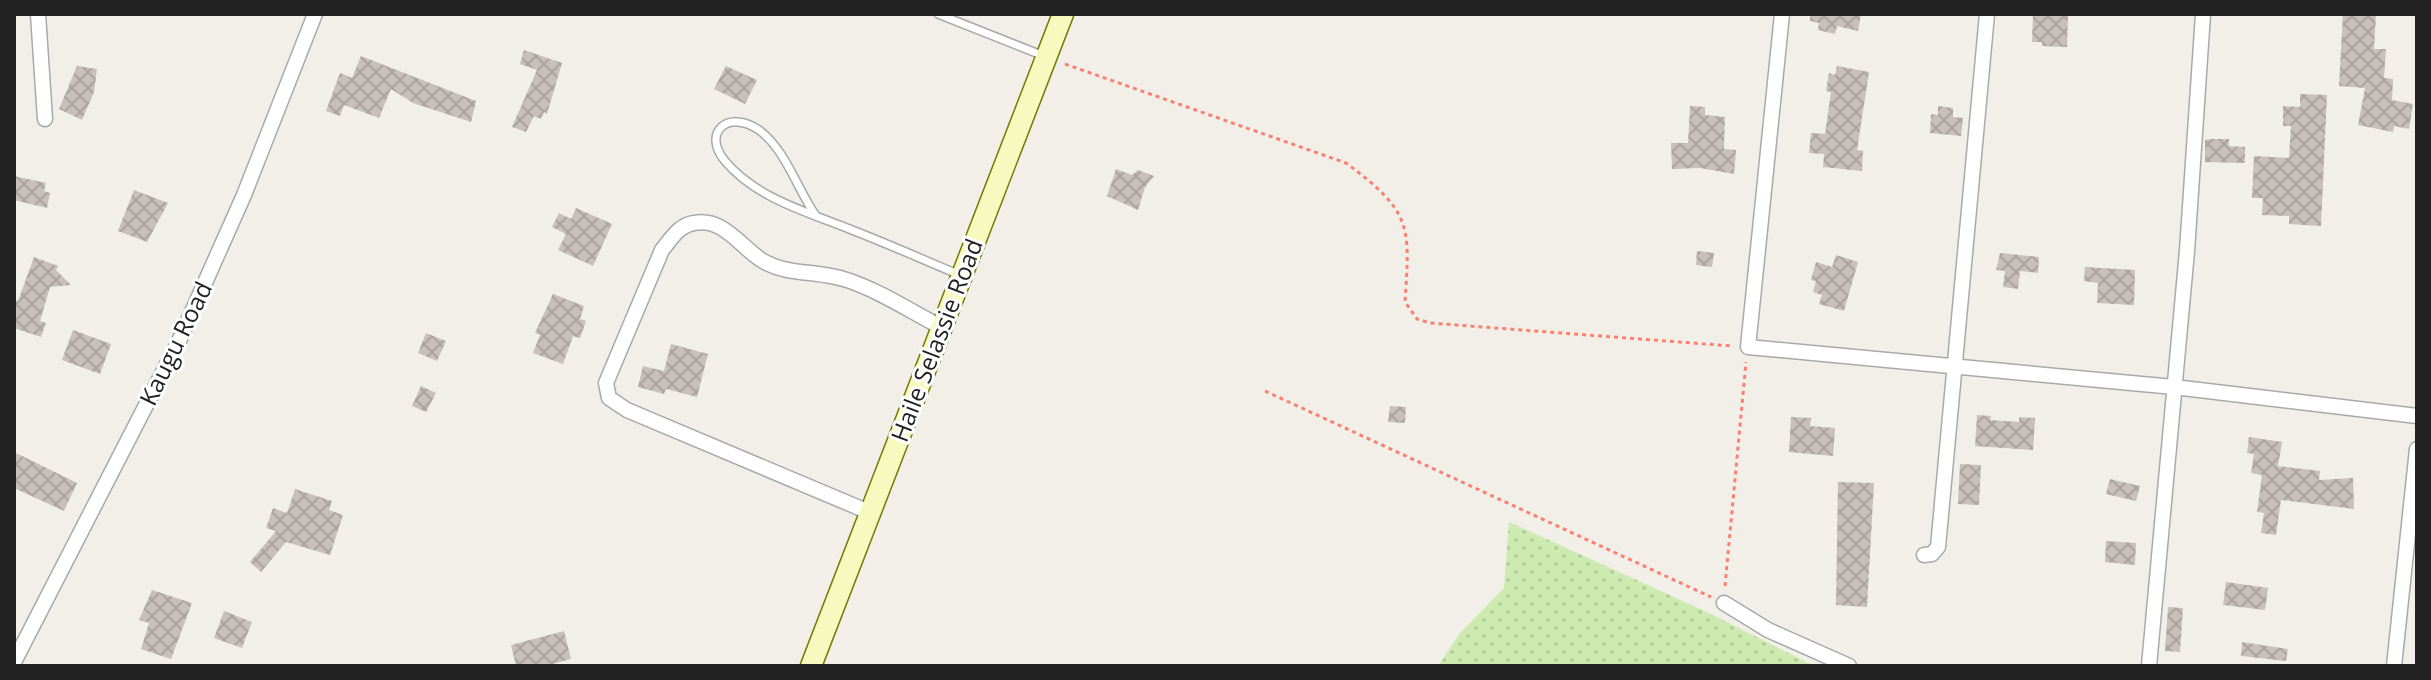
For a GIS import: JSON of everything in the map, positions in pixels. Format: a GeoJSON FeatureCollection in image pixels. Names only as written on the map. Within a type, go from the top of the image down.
{"type":"FeatureCollection","features":[{"type":"Feature","properties":{"kind":"street"},"geometry":{"type":"LineString","coordinates":[[38,14],[45,119]]}},
{"type":"Feature","properties":{"kind":"street","name":"Kaugu Road"},"geometry":{"type":"LineString","coordinates":[[14,662],[179,341],[244,195],[315,14]]}},
{"type":"Feature","properties":{"kind":"street","name":"Haile Selassie Road"},"geometry":{"type":"LineString","coordinates":[[811,666],[1063,14]]}},
{"type":"Feature","properties":{"kind":"street"},"geometry":{"type":"LineString","coordinates":[[1782,14],[1748,347],[2174,387],[2417,416]]}},
{"type":"Feature","properties":{"kind":"street"},"geometry":{"type":"LineString","coordinates":[[1924,555],[1932,554],[1938,547],[1987,14]]}},
{"type":"Feature","properties":{"kind":"street"},"geometry":{"type":"LineString","coordinates":[[2149,666],[2203,14]]}},
{"type":"Feature","properties":{"kind":"street"},"geometry":{"type":"LineString","coordinates":[[869,512],[627,410],[609,398],[606,383],[662,250],[677,231],[694,223],[712,224],[731,234],[760,260],[782,271],[844,279],[941,327]]}},
{"type":"Feature","properties":{"kind":"street"},"geometry":{"type":"LineString","coordinates":[[2394,666],[2417,449]]}},
{"type":"Feature","properties":{"kind":"street"},"geometry":{"type":"LineString","coordinates":[[1724,603],[1768,630],[1849,666]]}},
{"type":"Feature","properties":{"kind":"lane"},"geometry":{"type":"LineString","coordinates":[[938,14],[1046,57]]}},
{"type":"Feature","properties":{"kind":"lane"},"geometry":{"type":"LineString","coordinates":[[816,216],[772,142],[757,129],[739,121],[727,121],[720,126],[716,135],[722,158],[740,176],[783,202],[816,216],[960,275]]}},
{"type":"Feature","properties":{"kind":"path"},"geometry":{"type":"LineString","coordinates":[[1046,57],[1346,163],[1371,182],[1406,227],[1409,243],[1405,302],[1417,319],[1430,323],[1748,347],[1724,603],[1265,391]]}},
{"type":"Feature","properties":{"kind":"green space"},"geometry":{"type":"Polygon","coordinates":[[[1509,522],[1709,613],[1814,666],[1438,666],[1460,633],[1504,588],[1509,522]]]}},
{"type":"Feature","properties":{"kind":"building"},"geometry":{"type":"Polygon","coordinates":[[[1810,14],[1861,14],[1858,31],[1837,26],[1835,34],[1818,30],[1819,23],[1810,21],[1810,14]]]}},
{"type":"Feature","properties":{"kind":"building"},"geometry":{"type":"Polygon","coordinates":[[[2033,14],[2068,16],[2067,47],[2042,46],[2042,42],[2032,42],[2033,14]]]}},
{"type":"Feature","properties":{"kind":"building"},"geometry":{"type":"Polygon","coordinates":[[[2343,14],[2376,14],[2374,49],[2386,49],[2384,78],[2393,79],[2392,100],[2413,104],[2409,129],[2394,126],[2393,132],[2358,125],[2365,88],[2339,86],[2343,14]]]}},
{"type":"Feature","properties":{"kind":"building"},"geometry":{"type":"Polygon","coordinates":[[[524,50],[562,63],[547,114],[544,112],[541,119],[534,116],[526,132],[512,127],[537,70],[520,64],[524,50]]]}},
{"type":"Feature","properties":{"kind":"building"},"geometry":{"type":"Polygon","coordinates":[[[361,56],[476,101],[471,122],[413,103],[391,89],[379,118],[344,105],[340,116],[326,111],[340,73],[352,78],[361,56]]]}},
{"type":"Feature","properties":{"kind":"building"},"geometry":{"type":"Polygon","coordinates":[[[77,66],[97,69],[94,92],[82,120],[59,109],[77,66]]]}},
{"type":"Feature","properties":{"kind":"building"},"geometry":{"type":"Polygon","coordinates":[[[726,66],[757,80],[745,104],[714,89],[726,66]]]}},
{"type":"Feature","properties":{"kind":"building"},"geometry":{"type":"Polygon","coordinates":[[[1837,66],[1869,72],[1857,150],[1863,151],[1862,171],[1823,167],[1824,154],[1809,153],[1811,133],[1825,134],[1831,92],[1826,91],[1829,73],[1835,75],[1837,66]]]}},
{"type":"Feature","properties":{"kind":"building"},"geometry":{"type":"Polygon","coordinates":[[[2300,94],[2327,95],[2321,226],[2289,224],[2289,216],[2262,215],[2263,198],[2252,198],[2254,156],[2289,158],[2291,126],[2283,126],[2283,106],[2300,107],[2300,94]]]}},
{"type":"Feature","properties":{"kind":"building"},"geometry":{"type":"Polygon","coordinates":[[[1690,106],[1705,107],[1705,115],[1725,117],[1724,149],[1736,150],[1734,174],[1700,168],[1672,169],[1671,143],[1688,143],[1690,106]]]}},
{"type":"Feature","properties":{"kind":"building"},"geometry":{"type":"Polygon","coordinates":[[[1938,106],[1953,108],[1953,117],[1963,118],[1961,136],[1930,133],[1931,114],[1938,115],[1938,106]]]}},
{"type":"Feature","properties":{"kind":"building"},"geometry":{"type":"Polygon","coordinates":[[[2229,139],[2229,146],[2245,147],[2245,163],[2205,162],[2205,140],[2229,139]]]}},
{"type":"Feature","properties":{"kind":"building"},"geometry":{"type":"Polygon","coordinates":[[[1116,169],[1132,175],[1138,170],[1154,176],[1145,187],[1138,210],[1107,196],[1116,169]]]}},
{"type":"Feature","properties":{"kind":"building"},"geometry":{"type":"Polygon","coordinates":[[[14,176],[46,183],[44,191],[50,193],[47,208],[14,200],[14,176]]]}},
{"type":"Feature","properties":{"kind":"building"},"geometry":{"type":"Polygon","coordinates":[[[134,190],[168,203],[147,242],[118,231],[134,190]]]}},
{"type":"Feature","properties":{"kind":"building"},"geometry":{"type":"Polygon","coordinates":[[[576,208],[612,224],[593,266],[558,250],[566,234],[552,227],[559,213],[571,219],[576,208]]]}},
{"type":"Feature","properties":{"kind":"building"},"geometry":{"type":"Polygon","coordinates":[[[1697,251],[1714,253],[1712,267],[1696,265],[1697,251]]]}},
{"type":"Feature","properties":{"kind":"building"},"geometry":{"type":"Polygon","coordinates":[[[2000,253],[2039,257],[2038,273],[2020,271],[2018,289],[2003,287],[2005,271],[1996,270],[2000,253]]]}},
{"type":"Feature","properties":{"kind":"building"},"geometry":{"type":"Polygon","coordinates":[[[1836,255],[1858,262],[1844,311],[1819,304],[1822,295],[1813,292],[1816,281],[1811,280],[1816,262],[1832,267],[1836,255]]]}},
{"type":"Feature","properties":{"kind":"building"},"geometry":{"type":"Polygon","coordinates":[[[34,257],[58,266],[56,270],[71,285],[50,287],[40,321],[46,323],[41,337],[14,328],[14,300],[18,301],[34,257]]]}},
{"type":"Feature","properties":{"kind":"building"},"geometry":{"type":"Polygon","coordinates":[[[2085,267],[2135,270],[2134,305],[2097,303],[2098,283],[2084,281],[2085,267]]]}},
{"type":"Feature","properties":{"kind":"building"},"geometry":{"type":"Polygon","coordinates":[[[553,294],[584,306],[580,319],[586,321],[580,338],[573,336],[563,364],[533,353],[540,335],[535,333],[553,294]]]}},
{"type":"Feature","properties":{"kind":"building"},"geometry":{"type":"Polygon","coordinates":[[[73,330],[111,344],[100,374],[62,360],[73,330]]]}},
{"type":"Feature","properties":{"kind":"building"},"geometry":{"type":"Polygon","coordinates":[[[426,333],[446,341],[437,361],[418,353],[426,333]]]}},
{"type":"Feature","properties":{"kind":"building"},"geometry":{"type":"Polygon","coordinates":[[[671,344],[708,354],[697,397],[666,389],[664,394],[638,387],[643,366],[664,371],[671,344]]]}},
{"type":"Feature","properties":{"kind":"building"},"geometry":{"type":"Polygon","coordinates":[[[421,386],[436,393],[426,412],[412,406],[421,386]]]}},
{"type":"Feature","properties":{"kind":"building"},"geometry":{"type":"Polygon","coordinates":[[[1390,406],[1406,407],[1405,423],[1388,422],[1390,406]]]}},
{"type":"Feature","properties":{"kind":"building"},"geometry":{"type":"Polygon","coordinates":[[[1977,415],[1991,416],[1990,420],[2019,422],[2019,417],[2035,418],[2033,450],[1975,446],[1977,415]]]}},
{"type":"Feature","properties":{"kind":"building"},"geometry":{"type":"Polygon","coordinates":[[[1791,417],[1811,418],[1810,426],[1835,428],[1833,456],[1789,452],[1791,417]]]}},
{"type":"Feature","properties":{"kind":"building"},"geometry":{"type":"Polygon","coordinates":[[[2249,437],[2282,442],[2278,466],[2320,471],[2319,480],[2353,478],[2354,509],[2281,500],[2276,535],[2261,533],[2264,513],[2257,512],[2262,475],[2251,473],[2254,454],[2247,453],[2249,437]]]}},
{"type":"Feature","properties":{"kind":"building"},"geometry":{"type":"Polygon","coordinates":[[[14,452],[77,483],[64,511],[14,488],[14,452]]]}},
{"type":"Feature","properties":{"kind":"building"},"geometry":{"type":"Polygon","coordinates":[[[1960,464],[1981,465],[1979,505],[1958,504],[1960,464]]]}},
{"type":"Feature","properties":{"kind":"building"},"geometry":{"type":"Polygon","coordinates":[[[2110,479],[2140,486],[2136,501],[2106,494],[2110,479]]]}},
{"type":"Feature","properties":{"kind":"building"},"geometry":{"type":"Polygon","coordinates":[[[1838,482],[1874,483],[1867,607],[1836,605],[1838,482]]]}},
{"type":"Feature","properties":{"kind":"building"},"geometry":{"type":"Polygon","coordinates":[[[295,489],[332,501],[329,510],[343,515],[330,555],[286,542],[261,572],[250,562],[276,531],[266,528],[273,508],[287,513],[295,489]]]}},
{"type":"Feature","properties":{"kind":"building"},"geometry":{"type":"Polygon","coordinates":[[[2106,541],[2136,543],[2135,565],[2105,562],[2106,541]]]}},
{"type":"Feature","properties":{"kind":"building"},"geometry":{"type":"Polygon","coordinates":[[[2226,582],[2268,588],[2265,610],[2223,605],[2226,582]]]}},
{"type":"Feature","properties":{"kind":"building"},"geometry":{"type":"Polygon","coordinates":[[[152,590],[192,603],[171,659],[141,649],[149,623],[139,620],[152,590]]]}},
{"type":"Feature","properties":{"kind":"building"},"geometry":{"type":"Polygon","coordinates":[[[2168,607],[2183,608],[2180,652],[2165,651],[2168,607]]]}},
{"type":"Feature","properties":{"kind":"building"},"geometry":{"type":"Polygon","coordinates":[[[224,611],[252,622],[242,648],[214,638],[224,611]]]}},
{"type":"Feature","properties":{"kind":"building"},"geometry":{"type":"Polygon","coordinates":[[[564,631],[571,659],[545,666],[516,666],[511,645],[564,631]]]}},
{"type":"Feature","properties":{"kind":"building"},"geometry":{"type":"Polygon","coordinates":[[[2242,642],[2288,649],[2286,661],[2241,656],[2242,642]]]}}]}
